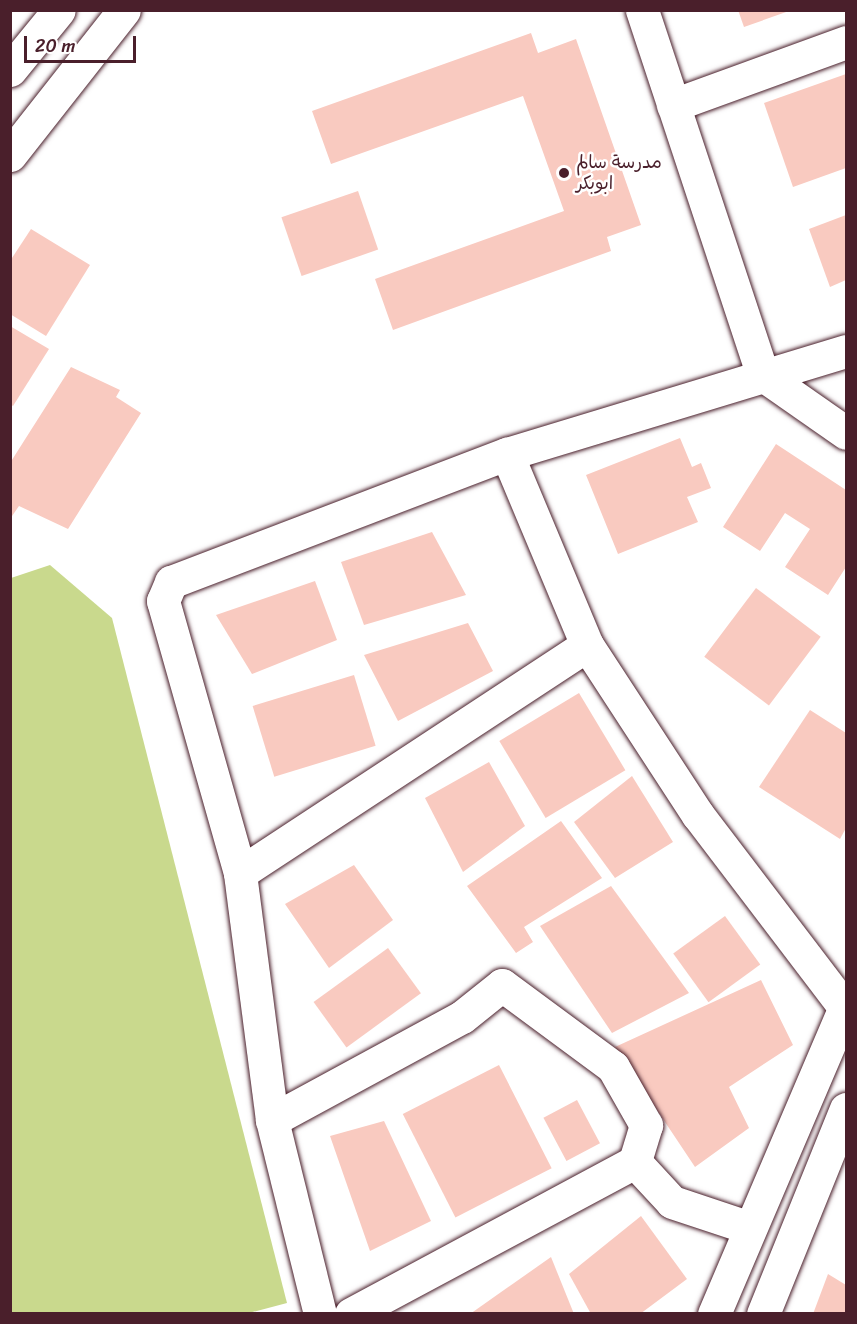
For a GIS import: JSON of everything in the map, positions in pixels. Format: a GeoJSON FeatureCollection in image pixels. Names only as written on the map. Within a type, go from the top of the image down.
{"type":"FeatureCollection","features":[{"type":"Feature","properties":{"kind":"street"},"geometry":{"type":"LineString","coordinates":[[10,70],[59,10]]}},
{"type":"Feature","properties":{"kind":"street"},"geometry":{"type":"LineString","coordinates":[[10,154],[124,10]]}},
{"type":"Feature","properties":{"kind":"street"},"geometry":{"type":"LineString","coordinates":[[642,10],[763,375],[846,433]]}},
{"type":"Feature","properties":{"kind":"street"},"geometry":{"type":"LineString","coordinates":[[673,105],[846,42]]}},
{"type":"Feature","properties":{"kind":"street"},"geometry":{"type":"LineString","coordinates":[[320,1314],[272,1120],[240,873],[163,601],[171,582],[507,454],[846,351]]}},
{"type":"Feature","properties":{"kind":"street"},"geometry":{"type":"LineString","coordinates":[[507,454],[587,645],[698,815],[846,1006],[714,1314]]}},
{"type":"Feature","properties":{"kind":"street"},"geometry":{"type":"LineString","coordinates":[[240,873],[587,645]]}},
{"type":"Feature","properties":{"kind":"street"},"geometry":{"type":"LineString","coordinates":[[272,1120],[462,1017],[502,985],[613,1067],[646,1125],[635,1162],[351,1314]]}},
{"type":"Feature","properties":{"kind":"street"},"geometry":{"type":"LineString","coordinates":[[763,1314],[846,1109]]}},
{"type":"Feature","properties":{"kind":"street"},"geometry":{"type":"LineString","coordinates":[[635,1162],[672,1202],[750,1228]]}},
{"type":"Feature","properties":{"kind":"green space"},"geometry":{"type":"Polygon","coordinates":[[[50,565],[112,618],[287,1303],[245,1314],[11,1313],[11,578],[50,565]]]}},
{"type":"Feature","properties":{"kind":"building"},"geometry":{"type":"Polygon","coordinates":[[[738,10],[789,10],[789,11],[744,27],[738,10]]]}},
{"type":"Feature","properties":{"kind":"building"},"geometry":{"type":"Polygon","coordinates":[[[531,33],[538,53],[576,39],[641,225],[607,237],[611,251],[393,330],[375,279],[564,211],[523,96],[331,164],[312,111],[531,33]]]}},
{"type":"Feature","properties":{"kind":"building"},"geometry":{"type":"Polygon","coordinates":[[[846,74],[846,168],[793,187],[764,103],[846,74]]]}},
{"type":"Feature","properties":{"kind":"building"},"geometry":{"type":"Polygon","coordinates":[[[358,191],[378,250],[302,276],[281,217],[358,191]]]}},
{"type":"Feature","properties":{"kind":"building"},"geometry":{"type":"Polygon","coordinates":[[[846,215],[846,280],[830,287],[809,229],[846,215]]]}},
{"type":"Feature","properties":{"kind":"building"},"geometry":{"type":"Polygon","coordinates":[[[31,229],[90,265],[46,336],[10,314],[10,261],[31,229]]]}},
{"type":"Feature","properties":{"kind":"building"},"geometry":{"type":"Polygon","coordinates":[[[10,326],[49,349],[13,406],[10,404],[10,326]]]}},
{"type":"Feature","properties":{"kind":"building"},"geometry":{"type":"Polygon","coordinates":[[[71,367],[120,390],[116,397],[141,413],[68,529],[19,506],[10,519],[10,463],[71,367]]]}},
{"type":"Feature","properties":{"kind":"building"},"geometry":{"type":"Polygon","coordinates":[[[680,438],[692,467],[701,463],[711,488],[687,497],[698,522],[618,554],[586,475],[680,438]]]}},
{"type":"Feature","properties":{"kind":"building"},"geometry":{"type":"Polygon","coordinates":[[[776,444],[846,490],[846,567],[828,595],[785,567],[810,529],[785,513],[760,551],[723,527],[776,444]]]}},
{"type":"Feature","properties":{"kind":"building"},"geometry":{"type":"Polygon","coordinates":[[[432,532],[466,595],[364,625],[341,562],[432,532]]]}},
{"type":"Feature","properties":{"kind":"building"},"geometry":{"type":"Polygon","coordinates":[[[315,581],[337,640],[252,674],[216,615],[315,581]]]}},
{"type":"Feature","properties":{"kind":"building"},"geometry":{"type":"Polygon","coordinates":[[[756,588],[821,637],[769,705],[704,657],[756,588]]]}},
{"type":"Feature","properties":{"kind":"building"},"geometry":{"type":"Polygon","coordinates":[[[468,623],[493,671],[398,721],[364,655],[468,623]]]}},
{"type":"Feature","properties":{"kind":"building"},"geometry":{"type":"Polygon","coordinates":[[[354,675],[376,746],[274,777],[253,706],[354,675]]]}},
{"type":"Feature","properties":{"kind":"building"},"geometry":{"type":"Polygon","coordinates":[[[579,693],[625,770],[546,818],[499,741],[579,693]]]}},
{"type":"Feature","properties":{"kind":"building"},"geometry":{"type":"Polygon","coordinates":[[[810,710],[846,733],[846,828],[840,839],[759,787],[810,710]]]}},
{"type":"Feature","properties":{"kind":"building"},"geometry":{"type":"Polygon","coordinates":[[[489,762],[525,826],[463,872],[425,798],[489,762]]]}},
{"type":"Feature","properties":{"kind":"building"},"geometry":{"type":"Polygon","coordinates":[[[632,776],[673,842],[615,878],[574,822],[632,776]]]}},
{"type":"Feature","properties":{"kind":"building"},"geometry":{"type":"Polygon","coordinates":[[[561,821],[602,878],[524,927],[533,942],[516,953],[467,886],[561,821]]]}},
{"type":"Feature","properties":{"kind":"building"},"geometry":{"type":"Polygon","coordinates":[[[354,865],[393,920],[329,968],[285,904],[354,865]]]}},
{"type":"Feature","properties":{"kind":"building"},"geometry":{"type":"Polygon","coordinates":[[[611,886],[689,993],[612,1033],[540,926],[611,886]]]}},
{"type":"Feature","properties":{"kind":"building"},"geometry":{"type":"Polygon","coordinates":[[[725,916],[760,965],[708,1002],[673,954],[725,916]]]}},
{"type":"Feature","properties":{"kind":"building"},"geometry":{"type":"Polygon","coordinates":[[[388,948],[421,993],[346,1047],[314,1002],[388,948]]]}},
{"type":"Feature","properties":{"kind":"building"},"geometry":{"type":"Polygon","coordinates":[[[761,980],[793,1045],[729,1087],[749,1128],[695,1167],[615,1047],[761,980]]]}},
{"type":"Feature","properties":{"kind":"building"},"geometry":{"type":"Polygon","coordinates":[[[499,1065],[552,1168],[455,1217],[403,1114],[499,1065]]]}},
{"type":"Feature","properties":{"kind":"building"},"geometry":{"type":"Polygon","coordinates":[[[577,1100],[600,1143],[566,1161],[543,1118],[577,1100]]]}},
{"type":"Feature","properties":{"kind":"building"},"geometry":{"type":"Polygon","coordinates":[[[384,1121],[431,1221],[370,1251],[330,1136],[384,1121]]]}},
{"type":"Feature","properties":{"kind":"building"},"geometry":{"type":"Polygon","coordinates":[[[641,1216],[687,1279],[640,1314],[591,1314],[569,1274],[641,1216]]]}},
{"type":"Feature","properties":{"kind":"building"},"geometry":{"type":"Polygon","coordinates":[[[551,1257],[574,1314],[470,1314],[551,1257]]]}},
{"type":"Feature","properties":{"kind":"building"},"geometry":{"type":"Polygon","coordinates":[[[828,1274],[846,1285],[846,1314],[813,1314],[828,1274]]]}},
{"type":"Feature","properties":{"kind":"place","name":"مدرسة سالم ابوبكر"},"geometry":{"type":"Point","coordinates":[564,173]}}]}
